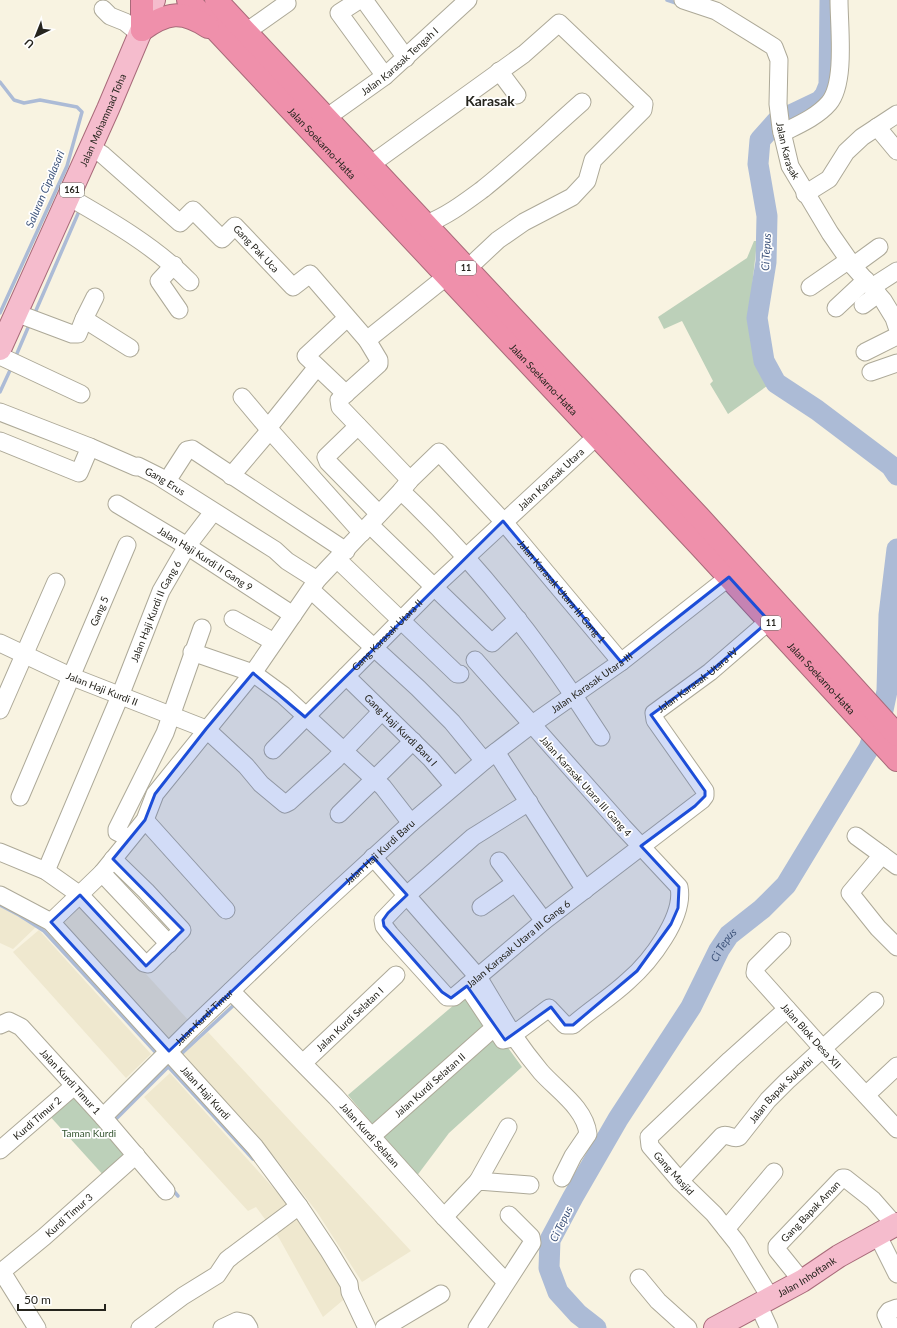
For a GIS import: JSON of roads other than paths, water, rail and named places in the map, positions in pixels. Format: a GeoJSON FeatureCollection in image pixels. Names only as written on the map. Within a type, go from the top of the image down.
{"type":"FeatureCollection","features":[{"type":"Feature","properties":{"kind":"highway"},"geometry":{"type":"LineString","coordinates":[[141,32],[142,0]]}},
{"type":"Feature","properties":{"kind":"highway","name":"Jalan Soekarno-Hatta"},"geometry":{"type":"LineString","coordinates":[[188,0],[233,28],[326,118],[467,269],[693,524],[862,710]]}},
{"type":"Feature","properties":{"kind":"highway","name":"Jalan Soekarno-Hatta"},"geometry":{"type":"LineString","coordinates":[[216,0],[233,28],[447,276],[597,436],[693,524],[729,577],[769,621],[862,710],[891,733],[897,760]]}},
{"type":"Feature","properties":{"kind":"highway"},"geometry":{"type":"LineString","coordinates":[[221,0],[233,28]]}},
{"type":"Feature","properties":{"kind":"highway"},"geometry":{"type":"LineString","coordinates":[[141,32],[161,18],[179,14],[233,28]]}},
{"type":"Feature","properties":{"kind":"main road","name":"Jalan Mohammad Toha"},"geometry":{"type":"LineString","coordinates":[[0,349],[91,148],[154,0]]}},
{"type":"Feature","properties":{"kind":"main road","name":"Jalan Inhoftank"},"geometry":{"type":"LineString","coordinates":[[715,1328],[764,1310],[826,1264],[890,1228]]}},
{"type":"Feature","properties":{"kind":"street"},"geometry":{"type":"LineString","coordinates":[[233,28],[278,11],[287,3],[286,0]]}},
{"type":"Feature","properties":{"kind":"street"},"geometry":{"type":"LineString","coordinates":[[359,0],[339,13],[385,76]]}},
{"type":"Feature","properties":{"kind":"street"},"geometry":{"type":"LineString","coordinates":[[364,0],[406,58]]}},
{"type":"Feature","properties":{"kind":"street","name":"Jalan Karasak Tengah I"},"geometry":{"type":"LineString","coordinates":[[326,118],[385,76],[468,0]]}},
{"type":"Feature","properties":{"kind":"street","name":"Jalan Karasak"},"geometry":{"type":"LineString","coordinates":[[683,0],[716,11],[774,47],[779,60],[778,104],[782,131],[790,166],[805,194],[851,263],[872,287],[896,319]]}},
{"type":"Feature","properties":{"kind":"street"},"geometry":{"type":"LineString","coordinates":[[782,131],[818,113],[829,103],[836,90],[840,76],[839,0]]}},
{"type":"Feature","properties":{"kind":"street"},"geometry":{"type":"LineString","coordinates":[[103,9],[110,16],[126,22],[141,32]]}},
{"type":"Feature","properties":{"kind":"street"},"geometry":{"type":"LineString","coordinates":[[370,165],[524,54],[559,23],[644,104],[645,108],[593,160],[587,181],[572,197],[524,222],[498,240],[467,269]]}},
{"type":"Feature","properties":{"kind":"street"},"geometry":{"type":"LineString","coordinates":[[499,71],[517,95]]}},
{"type":"Feature","properties":{"kind":"street"},"geometry":{"type":"LineString","coordinates":[[426,224],[436,221],[456,210],[489,184],[582,102]]}},
{"type":"Feature","properties":{"kind":"street"},"geometry":{"type":"LineString","coordinates":[[805,194],[830,180],[846,152],[862,137],[897,114]]}},
{"type":"Feature","properties":{"kind":"street"},"geometry":{"type":"LineString","coordinates":[[878,127],[897,151]]}},
{"type":"Feature","properties":{"kind":"street","name":"Gang Pak Uca"},"geometry":{"type":"LineString","coordinates":[[91,148],[103,155],[180,223],[193,210],[222,239],[235,226],[293,287],[310,274],[347,318]]}},
{"type":"Feature","properties":{"kind":"street"},"geometry":{"type":"LineString","coordinates":[[68,197],[105,219],[174,265],[190,282]]}},
{"type":"Feature","properties":{"kind":"street"},"geometry":{"type":"LineString","coordinates":[[810,287],[879,247]]}},
{"type":"Feature","properties":{"kind":"street"},"geometry":{"type":"LineString","coordinates":[[174,265],[158,281],[179,310]]}},
{"type":"Feature","properties":{"kind":"street"},"geometry":{"type":"LineString","coordinates":[[836,308],[897,271]]}},
{"type":"Feature","properties":{"kind":"street"},"geometry":{"type":"LineString","coordinates":[[367,340],[447,276]]}},
{"type":"Feature","properties":{"kind":"street"},"geometry":{"type":"LineString","coordinates":[[863,305],[872,287]]}},
{"type":"Feature","properties":{"kind":"street"},"geometry":{"type":"LineString","coordinates":[[16,313],[72,334],[78,334],[95,297]]}},
{"type":"Feature","properties":{"kind":"street"},"geometry":{"type":"LineString","coordinates":[[346,394],[306,356],[347,318],[367,340],[379,360],[379,364],[340,400],[340,407],[358,426],[406,486],[467,556],[546,654],[601,737]]}},
{"type":"Feature","properties":{"kind":"street"},"geometry":{"type":"LineString","coordinates":[[84,319],[130,348]]}},
{"type":"Feature","properties":{"kind":"street"},"geometry":{"type":"LineString","coordinates":[[865,352],[897,336]]}},
{"type":"Feature","properties":{"kind":"street"},"geometry":{"type":"LineString","coordinates":[[0,356],[81,394]]}},
{"type":"Feature","properties":{"kind":"street"},"geometry":{"type":"LineString","coordinates":[[871,372],[897,363]]}},
{"type":"Feature","properties":{"kind":"street"},"geometry":{"type":"LineString","coordinates":[[232,476],[317,367]]}},
{"type":"Feature","properties":{"kind":"street"},"geometry":{"type":"LineString","coordinates":[[242,397],[269,429],[370,524],[492,643],[518,619]]}},
{"type":"Feature","properties":{"kind":"street","name":"Gang Erus"},"geometry":{"type":"LineString","coordinates":[[0,412],[90,447],[136,467],[138,466],[167,481],[213,512],[239,527],[314,585],[373,647],[490,756]]}},
{"type":"Feature","properties":{"kind":"street"},"geometry":{"type":"LineString","coordinates":[[358,426],[326,457],[370,524]]}},
{"type":"Feature","properties":{"kind":"street","name":"Jalan Karasak Utara"},"geometry":{"type":"LineString","coordinates":[[503,521],[597,436]]}},
{"type":"Feature","properties":{"kind":"street"},"geometry":{"type":"LineString","coordinates":[[0,441],[79,473],[90,447]]}},
{"type":"Feature","properties":{"kind":"street"},"geometry":{"type":"LineString","coordinates":[[167,481],[187,450],[190,448],[232,476],[342,556],[402,620],[457,674],[460,674]]}},
{"type":"Feature","properties":{"kind":"street","name":"Jalan Karasak Utara III Gang 1"},"geometry":{"type":"LineString","coordinates":[[406,486],[440,452],[503,521],[621,662]]}},
{"type":"Feature","properties":{"kind":"street"},"geometry":{"type":"LineString","coordinates":[[51,922],[102,873],[145,820],[155,794],[206,729],[253,673],[314,585],[406,486]]}},
{"type":"Feature","properties":{"kind":"street","name":"Jalan Haji Kurdi II Gang 9"},"geometry":{"type":"LineString","coordinates":[[116,504],[187,546],[293,615]]}},
{"type":"Feature","properties":{"kind":"street","name":"Jalan Haji Kurdi II Gang 6"},"geometry":{"type":"LineString","coordinates":[[46,871],[120,696],[161,591],[187,546],[213,512]]}},
{"type":"Feature","properties":{"kind":"street","name":"Gang Karasak Utara II"},"geometry":{"type":"LineString","coordinates":[[272,750],[373,647],[503,521]]}},
{"type":"Feature","properties":{"kind":"street","name":"Gang 5"},"geometry":{"type":"LineString","coordinates":[[20,797],[70,676],[103,604],[127,545]]}},
{"type":"Feature","properties":{"kind":"street","name":"Jalan Karasak Utara III"},"geometry":{"type":"LineString","coordinates":[[454,786],[531,725],[621,662],[729,577]]}},
{"type":"Feature","properties":{"kind":"street"},"geometry":{"type":"LineString","coordinates":[[0,710],[56,582]]}},
{"type":"Feature","properties":{"kind":"street"},"geometry":{"type":"LineString","coordinates":[[233,619],[274,642]]}},
{"type":"Feature","properties":{"kind":"street","name":"Jalan Karasak Utara IV"},"geometry":{"type":"LineString","coordinates":[[641,846],[695,806],[705,796],[705,791],[655,720],[654,714],[710,672],[769,621]]}},
{"type":"Feature","properties":{"kind":"street"},"geometry":{"type":"LineString","coordinates":[[129,838],[117,832],[116,829],[165,733],[192,652],[202,628]]}},
{"type":"Feature","properties":{"kind":"street","name":"Jalan Haji Kurdi II"},"geometry":{"type":"LineString","coordinates":[[0,643],[70,676],[206,729]]}},
{"type":"Feature","properties":{"kind":"street"},"geometry":{"type":"LineString","coordinates":[[192,652],[253,673],[283,695],[305,717],[375,779],[411,823]]}},
{"type":"Feature","properties":{"kind":"street","name":"Jalan Karasak Utara III Gang 4"},"geometry":{"type":"LineString","coordinates":[[475,660],[531,725],[676,883],[680,892],[676,917],[653,953],[628,981],[573,1025],[565,1025],[549,1008],[513,1035]]}},
{"type":"Feature","properties":{"kind":"street","name":"Gang Haji Kurdi Baru I"},"geometry":{"type":"LineString","coordinates":[[346,676],[381,712],[431,759],[454,786]]}},
{"type":"Feature","properties":{"kind":"street"},"geometry":{"type":"LineString","coordinates":[[206,729],[246,766],[261,784],[285,804],[289,802],[343,751],[381,712]]}},
{"type":"Feature","properties":{"kind":"street"},"geometry":{"type":"LineString","coordinates":[[339,814],[414,742]]}},
{"type":"Feature","properties":{"kind":"street"},"geometry":{"type":"LineString","coordinates":[[490,756],[529,802],[585,890]]}},
{"type":"Feature","properties":{"kind":"street","name":"Jalan Haji Kurdi Baru"},"geometry":{"type":"LineString","coordinates":[[306,918],[454,786]]}},
{"type":"Feature","properties":{"kind":"street"},"geometry":{"type":"LineString","coordinates":[[407,895],[473,837],[529,802]]}},
{"type":"Feature","properties":{"kind":"street"},"geometry":{"type":"LineString","coordinates":[[145,820],[226,910]]}},
{"type":"Feature","properties":{"kind":"street"},"geometry":{"type":"LineString","coordinates":[[856,836],[897,866]]}},
{"type":"Feature","properties":{"kind":"street","name":"Jalan Karasak Utara III Gang 6"},"geometry":{"type":"LineString","coordinates":[[407,895],[388,913],[383,920],[384,926],[442,992],[451,998],[544,921],[641,846]]}},
{"type":"Feature","properties":{"kind":"street"},"geometry":{"type":"LineString","coordinates":[[0,852],[46,871],[80,895],[146,964],[182,932],[181,928],[113,859]]}},
{"type":"Feature","properties":{"kind":"street"},"geometry":{"type":"LineString","coordinates":[[882,855],[850,893],[878,928],[897,947]]}},
{"type":"Feature","properties":{"kind":"street"},"geometry":{"type":"LineString","coordinates":[[373,858],[407,895],[541,1072],[574,1106],[587,1126],[588,1134],[573,1156],[562,1178]]}},
{"type":"Feature","properties":{"kind":"street"},"geometry":{"type":"LineString","coordinates":[[499,861],[544,921]]}},
{"type":"Feature","properties":{"kind":"street"},"geometry":{"type":"LineString","coordinates":[[102,873],[169,944]]}},
{"type":"Feature","properties":{"kind":"street"},"geometry":{"type":"LineString","coordinates":[[481,907],[515,882]]}},
{"type":"Feature","properties":{"kind":"street","name":"Jalan Haji Kurdi"},"geometry":{"type":"LineString","coordinates":[[0,895],[51,922],[164,1056],[255,1147],[345,1277],[367,1328]]}},
{"type":"Feature","properties":{"kind":"street","name":"Jalan Kurdi Timur"},"geometry":{"type":"LineString","coordinates":[[103,1117],[306,918]]}},
{"type":"Feature","properties":{"kind":"street","name":"Jalan Blok Desa XII"},"geometry":{"type":"LineString","coordinates":[[782,941],[755,970],[823,1050],[897,1129]]}},
{"type":"Feature","properties":{"kind":"street","name":"Jalan Kurdi Selatan I"},"geometry":{"type":"LineString","coordinates":[[303,1063],[396,975]]}},
{"type":"Feature","properties":{"kind":"street","name":"Jalan Kurdi Selatan"},"geometry":{"type":"LineString","coordinates":[[231,991],[303,1063],[372,1136],[444,1217],[506,1282]]}},
{"type":"Feature","properties":{"kind":"street","name":"Jalan Bapak Sukarbi"},"geometry":{"type":"LineString","coordinates":[[680,1181],[722,1136],[726,1134],[735,1138],[742,1135],[768,1100],[875,1001]]}},
{"type":"Feature","properties":{"kind":"street","name":"Gang Masjid"},"geometry":{"type":"LineString","coordinates":[[764,1310],[752,1266],[714,1214],[680,1181],[650,1146],[649,1137],[730,1060],[787,1009]]}},
{"type":"Feature","properties":{"kind":"street","name":"Jalan Kurdi Timur 1"},"geometry":{"type":"LineString","coordinates":[[0,1025],[9,1020],[21,1027],[103,1117],[166,1191]]}},
{"type":"Feature","properties":{"kind":"street","name":"Jalan Kurdi Selatan II"},"geometry":{"type":"LineString","coordinates":[[372,1136],[488,1033]]}},
{"type":"Feature","properties":{"kind":"street"},"geometry":{"type":"LineString","coordinates":[[866,1096],[897,1066]]}},
{"type":"Feature","properties":{"kind":"street","name":"Kurdi Timur 2"},"geometry":{"type":"LineString","coordinates":[[0,1150],[74,1086]]}},
{"type":"Feature","properties":{"kind":"street"},"geometry":{"type":"LineString","coordinates":[[444,1217],[478,1181],[508,1127]]}},
{"type":"Feature","properties":{"kind":"street","name":"Kurdi Timur 3"},"geometry":{"type":"LineString","coordinates":[[1,1273],[136,1155]]}},
{"type":"Feature","properties":{"kind":"street"},"geometry":{"type":"LineString","coordinates":[[726,1229],[774,1172]]}},
{"type":"Feature","properties":{"kind":"street","name":"Gang Bapak Aman"},"geometry":{"type":"LineString","coordinates":[[802,1281],[777,1250],[778,1244],[842,1178],[845,1178],[873,1200],[890,1228]]}},
{"type":"Feature","properties":{"kind":"street"},"geometry":{"type":"LineString","coordinates":[[478,1181],[530,1185]]}},
{"type":"Feature","properties":{"kind":"street"},"geometry":{"type":"LineString","coordinates":[[140,1328],[183,1296],[217,1275],[227,1260],[260,1233],[297,1208]]}},
{"type":"Feature","properties":{"kind":"street"},"geometry":{"type":"LineString","coordinates":[[477,1328],[532,1243],[531,1238],[509,1215]]}},
{"type":"Feature","properties":{"kind":"street"},"geometry":{"type":"LineString","coordinates":[[890,1228],[897,1274]]}},
{"type":"Feature","properties":{"kind":"street"},"geometry":{"type":"LineString","coordinates":[[1,1273],[37,1328]]}},
{"type":"Feature","properties":{"kind":"street"},"geometry":{"type":"LineString","coordinates":[[639,1278],[658,1301],[688,1328]]}},
{"type":"Feature","properties":{"kind":"street"},"geometry":{"type":"LineString","coordinates":[[384,1328],[441,1294]]}},
{"type":"Feature","properties":{"kind":"street"},"geometry":{"type":"LineString","coordinates":[[892,1328],[886,1315],[889,1311],[897,1308]]}},
{"type":"Feature","properties":{"kind":"street"},"geometry":{"type":"LineString","coordinates":[[222,1328],[237,1321],[246,1323],[249,1328]]}},
{"type":"Feature","properties":{"kind":"waterway"},"geometry":{"type":"LineString","coordinates":[[667,0],[679,4]]}},
{"type":"Feature","properties":{"kind":"waterway","name":"Ci Tepus"},"geometry":{"type":"LineString","coordinates":[[830,0],[829,85],[825,95],[820,101],[776,122],[760,140],[758,164],[767,216],[766,262],[757,318],[764,361],[776,383],[817,410],[891,466],[897,475]]}},
{"type":"Feature","properties":{"kind":"waterway","name":"Saluran Cipalasari"},"geometry":{"type":"LineString","coordinates":[[0,82],[14,100],[24,103],[40,100],[77,107],[82,112],[67,166],[0,313]]}},
{"type":"Feature","properties":{"kind":"waterway"},"geometry":{"type":"LineString","coordinates":[[34,315],[80,209]]}},
{"type":"Feature","properties":{"kind":"waterway"},"geometry":{"type":"LineString","coordinates":[[15,358],[30,323]]}},
{"type":"Feature","properties":{"kind":"waterway"},"geometry":{"type":"LineString","coordinates":[[0,392],[12,366]]}},
{"type":"Feature","properties":{"kind":"waterway","name":"Ci Tepus"},"geometry":{"type":"LineString","coordinates":[[596,1328],[578,1314],[558,1292],[549,1268],[550,1240],[618,1119],[691,1007],[719,950],[729,935],[762,909],[786,885],[869,748],[883,710],[887,691],[889,615],[897,549]]}},
{"type":"Feature","properties":{"kind":"waterway"},"geometry":{"type":"LineString","coordinates":[[0,905],[44,931],[159,1056]]}},
{"type":"Feature","properties":{"kind":"waterway"},"geometry":{"type":"LineString","coordinates":[[179,1056],[236,1003]]}},
{"type":"Feature","properties":{"kind":"waterway"},"geometry":{"type":"LineString","coordinates":[[164,1062],[253,1159]]}},
{"type":"Feature","properties":{"kind":"waterway"},"geometry":{"type":"LineString","coordinates":[[116,1122],[116,1119],[170,1065]]}},
{"type":"Feature","properties":{"kind":"waterway"},"geometry":{"type":"LineString","coordinates":[[172,1189],[178,1196]]}},
{"type":"Feature","properties":{"kind":"district","name":"Karasak"},"geometry":{"type":"Point","coordinates":[490,101]}},
{"type":"Feature","properties":{"kind":"park label","name":"Taman Kurdi"},"geometry":{"type":"Point","coordinates":[89,1133]}}]}
